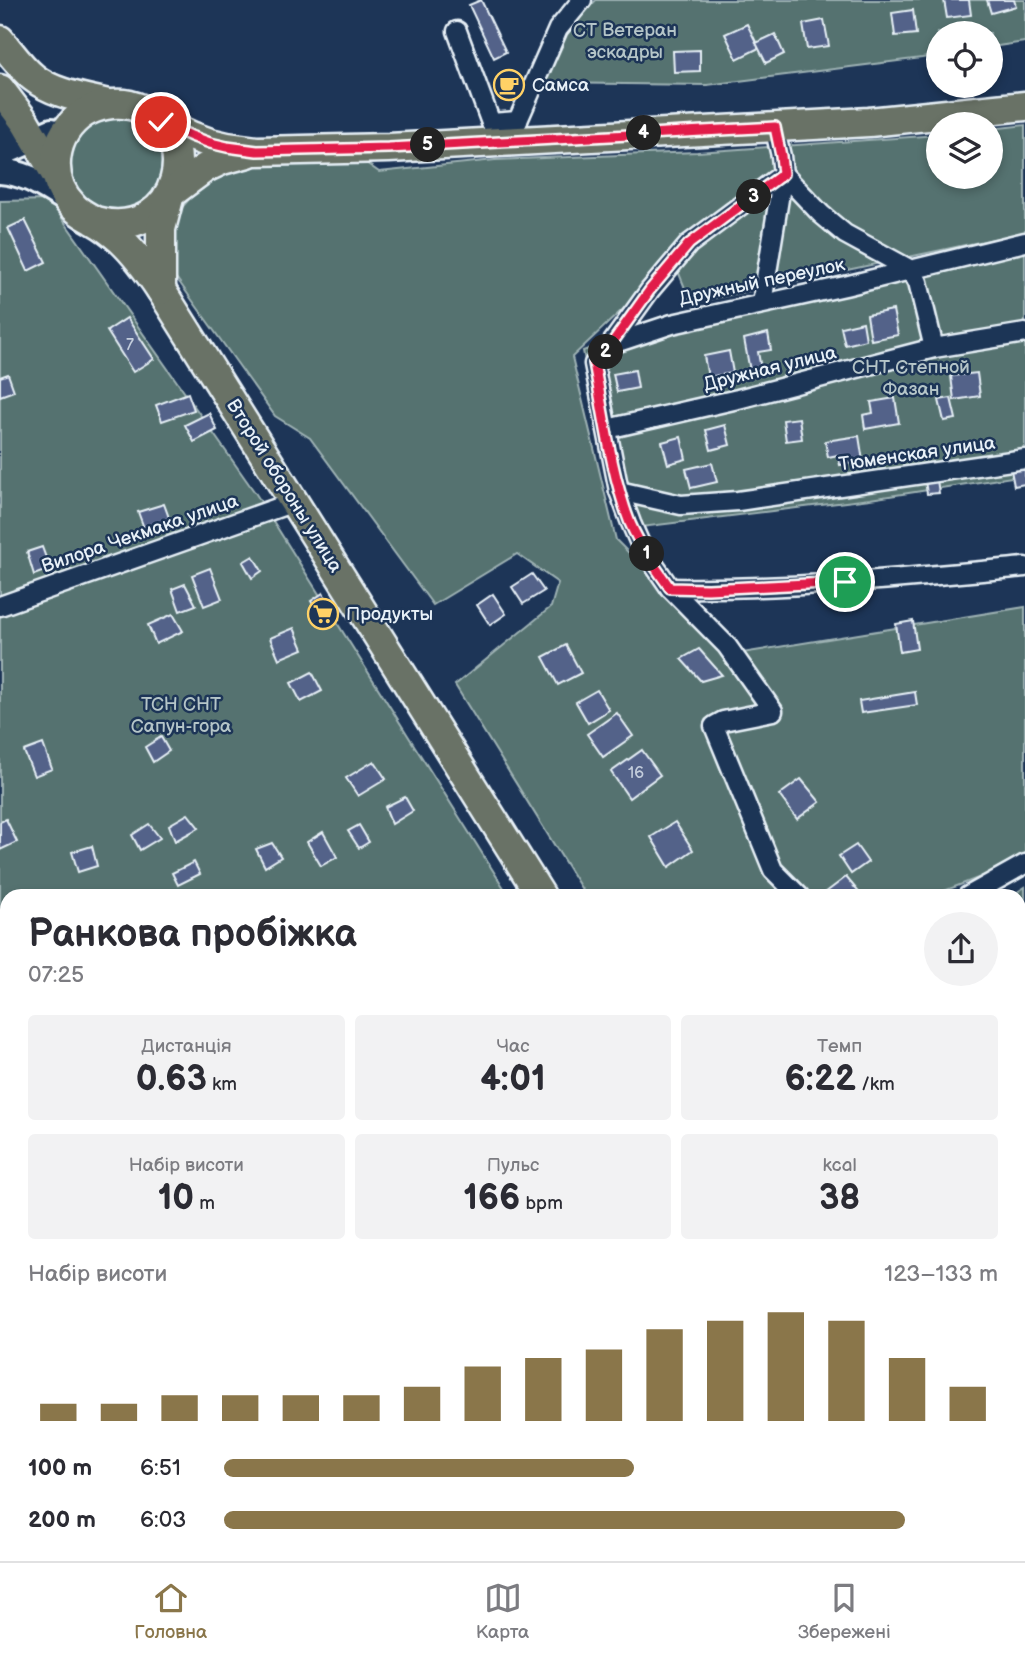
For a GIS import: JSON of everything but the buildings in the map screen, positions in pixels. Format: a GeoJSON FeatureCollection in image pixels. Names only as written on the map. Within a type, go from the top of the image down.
{"type":"FeatureCollection","features":[{"type":"Feature","properties":{"kind":"main road"},"geometry":{"type":"LineString","coordinates":[[7,49],[29,75],[60,92],[108,104],[128,105],[210,143],[257,151],[389,148],[513,131],[775,127],[869,122],[1025,106]]}},
{"type":"Feature","properties":{"kind":"main road"},"geometry":{"type":"LineString","coordinates":[[5,96],[80,213],[95,221],[117,225],[138,221],[156,210],[170,194],[213,164],[257,151]]}},
{"type":"Feature","properties":{"kind":"main road"},"geometry":{"type":"LineString","coordinates":[[0,144],[10,129],[12,114],[5,96]]}},
{"type":"Feature","properties":{"kind":"main road"},"geometry":{"type":"LineString","coordinates":[[0,154],[108,104]]}},
{"type":"Feature","properties":{"kind":"main road"},"geometry":{"type":"LineString","coordinates":[[62,188],[56,150],[61,138],[75,120]]}},
{"type":"Feature","properties":{"kind":"main road"},"geometry":{"type":"LineString","coordinates":[[161,122],[176,153],[177,174],[161,229],[161,290]]}},
{"type":"Feature","properties":{"kind":"main road"},"geometry":{"type":"LineString","coordinates":[[0,171],[23,174],[62,188]]}},
{"type":"Feature","properties":{"kind":"main road","name":"Второй обороны улица"},"geometry":{"type":"LineString","coordinates":[[95,221],[132,251],[161,290],[537,889]]}},
{"type":"Feature","properties":{"kind":"street"},"geometry":{"type":"LineString","coordinates":[[457,31],[491,123],[513,131],[558,29],[582,0]]}},
{"type":"Feature","properties":{"kind":"street"},"geometry":{"type":"LineString","coordinates":[[762,303],[783,174],[775,127]]}},
{"type":"Feature","properties":{"kind":"street"},"geometry":{"type":"LineString","coordinates":[[783,174],[821,214],[845,234],[911,270],[918,282],[934,348]]}},
{"type":"Feature","properties":{"kind":"street"},"geometry":{"type":"LineString","coordinates":[[783,174],[689,244],[650,290],[605,353],[594,363],[619,491],[641,546],[670,588],[727,646],[773,711],[723,721],[714,726],[773,870],[792,889]]}},
{"type":"Feature","properties":{"kind":"street","name":"Дружный переулок"},"geometry":{"type":"LineString","coordinates":[[605,353],[615,343],[672,324],[1025,242]]}},
{"type":"Feature","properties":{"kind":"street","name":"Дружная улица"},"geometry":{"type":"LineString","coordinates":[[607,429],[726,402],[934,348],[1025,333]]}},
{"type":"Feature","properties":{"kind":"street","name":"Тюменская улица"},"geometry":{"type":"LineString","coordinates":[[619,491],[681,505],[738,501],[1025,459]]}},
{"type":"Feature","properties":{"kind":"street","name":"Вилора Чекмака улица"},"geometry":{"type":"LineString","coordinates":[[0,606],[294,502]]}},
{"type":"Feature","properties":{"kind":"street"},"geometry":{"type":"LineString","coordinates":[[670,588],[788,586],[1025,568]]}},
{"type":"Feature","properties":{"kind":"street"},"geometry":{"type":"LineString","coordinates":[[980,889],[1025,864]]}},
{"type":"Feature","properties":{"kind":"green space","name":"СТ Ветеран эскадры"},"geometry":{"type":"Polygon","coordinates":[[[596,0],[1025,0],[1025,42],[1003,45],[1003,21],[926,21],[926,57],[707,85],[543,83],[568,30],[596,0]]]}},
{"type":"Feature","properties":{"kind":"green space"},"geometry":{"type":"Polygon","coordinates":[[[133,111],[171,147],[159,197],[128,213],[95,207],[83,197],[74,183],[69,168],[70,152],[85,124],[133,111]]]}},
{"type":"Feature","properties":{"kind":"green space","name":"СНТ Степной Фазан"},"geometry":{"type":"Polygon","coordinates":[[[1025,125],[1025,475],[870,499],[625,529],[614,503],[583,351],[683,315],[1022,233],[691,303],[674,261],[572,357],[616,540],[730,655],[1025,607],[1025,860],[949,889],[582,889],[455,685],[551,607],[558,583],[517,554],[433,605],[310,438],[275,416],[172,272],[170,241],[178,212],[197,190],[226,168],[253,161],[356,156],[379,172],[495,160],[697,152],[926,136],[926,189],[1003,189],[1003,128],[1025,125]]]}},
{"type":"Feature","properties":{"kind":"green space","name":"ТСН СНТ Сапун-гора"},"geometry":{"type":"Polygon","coordinates":[[[49,200],[256,494],[505,889],[0,889],[0,201],[49,200]]]}},
{"type":"Feature","properties":{"kind":"place","name":"Самса"},"geometry":{"type":"Point","coordinates":[509,85]}},
{"type":"Feature","properties":{"kind":"place","name":"Продукты"},"geometry":{"type":"Point","coordinates":[323,614]}},
{"type":"Feature","properties":{"kind":"route"},"geometry":{"type":"LineString","coordinates":[[161,122],[210,143],[257,151],[389,148],[775,127],[783,174],[689,244],[650,290],[605,353],[594,363],[619,491],[641,546],[670,588],[708,589],[845,582]]}}]}
